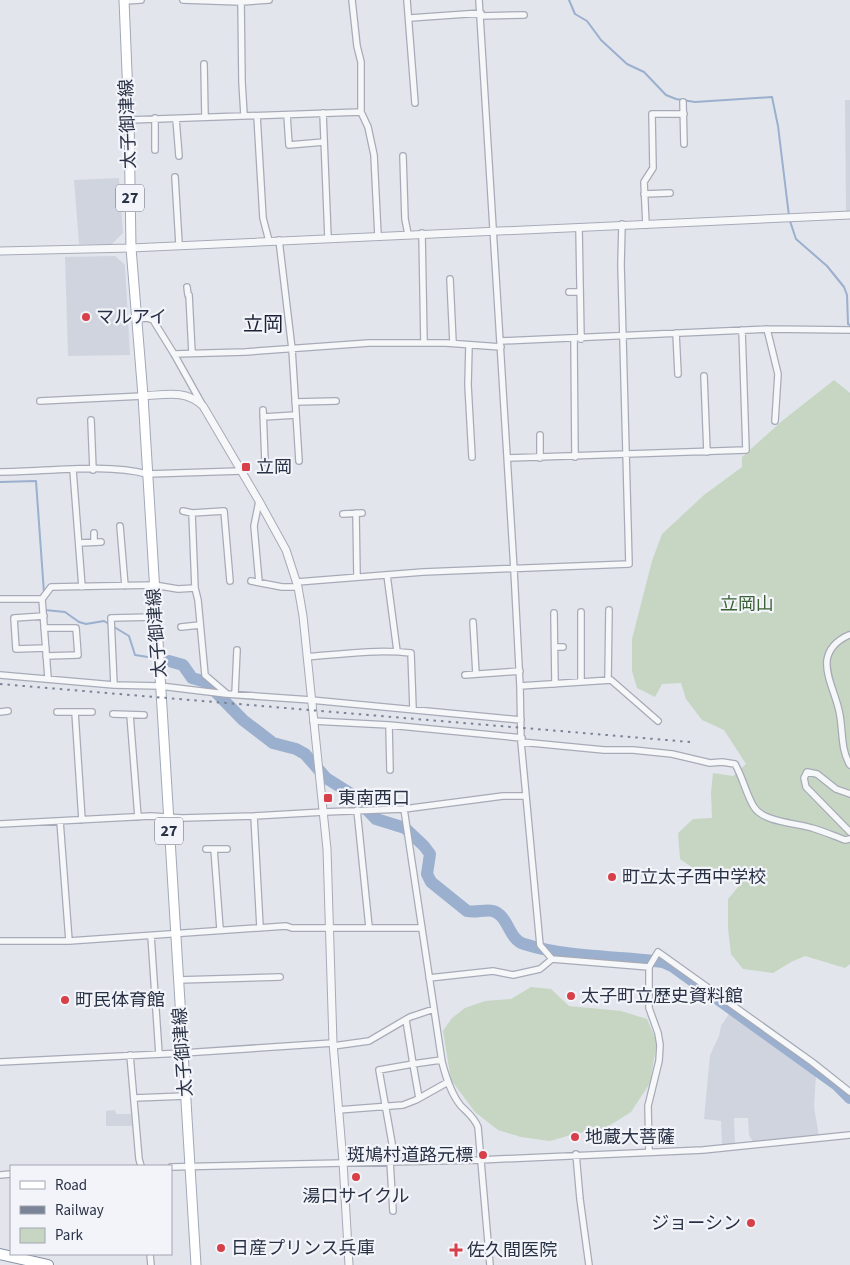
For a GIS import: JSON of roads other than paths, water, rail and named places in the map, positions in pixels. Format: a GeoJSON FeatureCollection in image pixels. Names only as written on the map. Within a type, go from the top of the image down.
{"type":"FeatureCollection","features":[{"type":"Feature","properties":{"kind":"highway"},"geometry":{"type":"LineString","coordinates":[[0,1254],[48,1265]]}},
{"type":"Feature","properties":{"kind":"main road","name":"太子御津線"},"geometry":{"type":"LineString","coordinates":[[124,1],[129,120],[131,248],[143,396],[196,1265]]}},
{"type":"Feature","properties":{"kind":"street"},"geometry":{"type":"LineString","coordinates":[[124,1],[141,0]]}},
{"type":"Feature","properties":{"kind":"street"},"geometry":{"type":"LineString","coordinates":[[183,0],[268,0]]}},
{"type":"Feature","properties":{"kind":"street"},"geometry":{"type":"LineString","coordinates":[[352,0],[357,46],[361,62],[361,112],[368,127],[374,155],[378,236]]}},
{"type":"Feature","properties":{"kind":"street"},"geometry":{"type":"LineString","coordinates":[[407,0],[410,18],[415,103]]}},
{"type":"Feature","properties":{"kind":"street"},"geometry":{"type":"LineString","coordinates":[[480,0],[508,458],[522,740],[540,945],[552,958],[649,967]]}},
{"type":"Feature","properties":{"kind":"street"},"geometry":{"type":"LineString","coordinates":[[241,1],[244,115]]}},
{"type":"Feature","properties":{"kind":"street"},"geometry":{"type":"LineString","coordinates":[[410,18],[481,14],[524,15]]}},
{"type":"Feature","properties":{"kind":"street"},"geometry":{"type":"LineString","coordinates":[[204,64],[205,117]]}},
{"type":"Feature","properties":{"kind":"street"},"geometry":{"type":"LineString","coordinates":[[683,102],[684,144]]}},
{"type":"Feature","properties":{"kind":"street"},"geometry":{"type":"LineString","coordinates":[[129,120],[361,112]]}},
{"type":"Feature","properties":{"kind":"street"},"geometry":{"type":"LineString","coordinates":[[322,113],[328,238]]}},
{"type":"Feature","properties":{"kind":"street"},"geometry":{"type":"LineString","coordinates":[[646,225],[644,182],[653,168],[652,114],[684,114]]}},
{"type":"Feature","properties":{"kind":"street"},"geometry":{"type":"LineString","coordinates":[[287,115],[288,144],[324,142]]}},
{"type":"Feature","properties":{"kind":"street"},"geometry":{"type":"LineString","coordinates":[[257,116],[263,218],[269,241]]}},
{"type":"Feature","properties":{"kind":"street"},"geometry":{"type":"LineString","coordinates":[[155,118],[155,150]]}},
{"type":"Feature","properties":{"kind":"street"},"geometry":{"type":"LineString","coordinates":[[176,118],[179,156]]}},
{"type":"Feature","properties":{"kind":"street"},"geometry":{"type":"LineString","coordinates":[[403,156],[405,219],[408,234]]}},
{"type":"Feature","properties":{"kind":"street"},"geometry":{"type":"LineString","coordinates":[[175,177],[179,244]]}},
{"type":"Feature","properties":{"kind":"street"},"geometry":{"type":"LineString","coordinates":[[644,194],[670,193]]}},
{"type":"Feature","properties":{"kind":"street"},"geometry":{"type":"LineString","coordinates":[[0,251],[131,248],[179,244],[850,215]]}},
{"type":"Feature","properties":{"kind":"street"},"geometry":{"type":"LineString","coordinates":[[251,581],[282,586],[357,576],[630,564],[621,265],[622,224]]}},
{"type":"Feature","properties":{"kind":"street"},"geometry":{"type":"LineString","coordinates":[[575,457],[577,339],[579,292],[581,287],[580,228]]}},
{"type":"Feature","properties":{"kind":"street"},"geometry":{"type":"LineString","coordinates":[[422,233],[424,343]]}},
{"type":"Feature","properties":{"kind":"street"},"geometry":{"type":"LineString","coordinates":[[279,240],[292,349],[299,461]]}},
{"type":"Feature","properties":{"kind":"street"},"geometry":{"type":"LineString","coordinates":[[450,279],[448,297],[453,343]]}},
{"type":"Feature","properties":{"kind":"street"},"geometry":{"type":"LineString","coordinates":[[187,287],[193,315],[192,353]]}},
{"type":"Feature","properties":{"kind":"street"},"geometry":{"type":"LineString","coordinates":[[568,292],[579,292]]}},
{"type":"Feature","properties":{"kind":"street"},"geometry":{"type":"LineString","coordinates":[[137,319],[147,318],[153,320],[174,354],[260,501],[286,550],[297,584],[324,812],[333,1044],[349,1265]]}},
{"type":"Feature","properties":{"kind":"street"},"geometry":{"type":"LineString","coordinates":[[174,354],[292,349],[369,343],[453,343],[469,345],[767,329],[850,330]]}},
{"type":"Feature","properties":{"kind":"street"},"geometry":{"type":"LineString","coordinates":[[767,329],[778,374],[775,420]]}},
{"type":"Feature","properties":{"kind":"street"},"geometry":{"type":"LineString","coordinates":[[508,458],[746,450],[742,330]]}},
{"type":"Feature","properties":{"kind":"street"},"geometry":{"type":"LineString","coordinates":[[676,333],[678,374]]}},
{"type":"Feature","properties":{"kind":"street"},"geometry":{"type":"LineString","coordinates":[[469,345],[472,372],[466,404],[467,435],[472,457]]}},
{"type":"Feature","properties":{"kind":"street"},"geometry":{"type":"LineString","coordinates":[[704,376],[707,452]]}},
{"type":"Feature","properties":{"kind":"street"},"geometry":{"type":"LineString","coordinates":[[40,402],[182,394],[193,398],[203,406]]}},
{"type":"Feature","properties":{"kind":"street"},"geometry":{"type":"LineString","coordinates":[[295,402],[336,401]]}},
{"type":"Feature","properties":{"kind":"street"},"geometry":{"type":"LineString","coordinates":[[263,410],[266,462]]}},
{"type":"Feature","properties":{"kind":"street"},"geometry":{"type":"LineString","coordinates":[[263,417],[296,415]]}},
{"type":"Feature","properties":{"kind":"street"},"geometry":{"type":"LineString","coordinates":[[91,420],[94,470]]}},
{"type":"Feature","properties":{"kind":"street"},"geometry":{"type":"LineString","coordinates":[[540,435],[540,458]]}},
{"type":"Feature","properties":{"kind":"street"},"geometry":{"type":"LineString","coordinates":[[73,470],[82,586]]}},
{"type":"Feature","properties":{"kind":"street"},"geometry":{"type":"LineString","coordinates":[[0,472],[94,470],[134,471],[147,474],[242,471]]}},
{"type":"Feature","properties":{"kind":"street"},"geometry":{"type":"LineString","coordinates":[[259,582],[254,526],[260,501]]}},
{"type":"Feature","properties":{"kind":"street"},"geometry":{"type":"LineString","coordinates":[[183,511],[192,513],[224,511],[230,581]]}},
{"type":"Feature","properties":{"kind":"street"},"geometry":{"type":"LineString","coordinates":[[192,513],[195,588],[204,675],[226,694]]}},
{"type":"Feature","properties":{"kind":"street"},"geometry":{"type":"LineString","coordinates":[[342,514],[359,513],[357,576]]}},
{"type":"Feature","properties":{"kind":"street"},"geometry":{"type":"LineString","coordinates":[[120,526],[125,586]]}},
{"type":"Feature","properties":{"kind":"street"},"geometry":{"type":"LineString","coordinates":[[94,533],[94,542]]}},
{"type":"Feature","properties":{"kind":"street"},"geometry":{"type":"LineString","coordinates":[[79,543],[101,542]]}},
{"type":"Feature","properties":{"kind":"street"},"geometry":{"type":"LineString","coordinates":[[387,575],[397,651]]}},
{"type":"Feature","properties":{"kind":"street"},"geometry":{"type":"LineString","coordinates":[[48,678],[42,599],[51,587],[154,584],[178,589],[195,588]]}},
{"type":"Feature","properties":{"kind":"street"},"geometry":{"type":"LineString","coordinates":[[0,599],[42,599]]}},
{"type":"Feature","properties":{"kind":"street"},"geometry":{"type":"LineString","coordinates":[[608,680],[612,644],[612,625],[609,610]]}},
{"type":"Feature","properties":{"kind":"street"},"geometry":{"type":"LineString","coordinates":[[554,614],[555,684]]}},
{"type":"Feature","properties":{"kind":"street"},"geometry":{"type":"LineString","coordinates":[[44,616],[14,618],[16,649],[46,648]]}},
{"type":"Feature","properties":{"kind":"street"},"geometry":{"type":"LineString","coordinates":[[581,682],[584,647],[583,616]]}},
{"type":"Feature","properties":{"kind":"street"},"geometry":{"type":"LineString","coordinates":[[114,685],[112,618],[155,617]]}},
{"type":"Feature","properties":{"kind":"street"},"geometry":{"type":"LineString","coordinates":[[473,622],[476,674]]}},
{"type":"Feature","properties":{"kind":"street"},"geometry":{"type":"LineString","coordinates":[[181,627],[200,624]]}},
{"type":"Feature","properties":{"kind":"street"},"geometry":{"type":"LineString","coordinates":[[44,628],[76,628],[78,655],[46,656]]}},
{"type":"Feature","properties":{"kind":"street"},"geometry":{"type":"LineString","coordinates":[[849,635],[837,641],[829,652],[827,667],[840,715],[843,749],[850,765]]}},
{"type":"Feature","properties":{"kind":"street"},"geometry":{"type":"LineString","coordinates":[[555,647],[563,647]]}},
{"type":"Feature","properties":{"kind":"street"},"geometry":{"type":"LineString","coordinates":[[235,694],[237,650]]}},
{"type":"Feature","properties":{"kind":"street"},"geometry":{"type":"LineString","coordinates":[[307,657],[397,651],[411,653],[413,709]]}},
{"type":"Feature","properties":{"kind":"street"},"geometry":{"type":"LineString","coordinates":[[465,675],[520,671]]}},
{"type":"Feature","properties":{"kind":"street"},"geometry":{"type":"LineString","coordinates":[[0,675],[114,685],[160,686],[226,694],[521,720]]}},
{"type":"Feature","properties":{"kind":"street"},"geometry":{"type":"LineString","coordinates":[[520,686],[611,680],[658,720]]}},
{"type":"Feature","properties":{"kind":"street"},"geometry":{"type":"LineString","coordinates":[[0,712],[8,711]]}},
{"type":"Feature","properties":{"kind":"street"},"geometry":{"type":"LineString","coordinates":[[56,712],[92,712]]}},
{"type":"Feature","properties":{"kind":"street"},"geometry":{"type":"LineString","coordinates":[[75,712],[82,820]]}},
{"type":"Feature","properties":{"kind":"street"},"geometry":{"type":"LineString","coordinates":[[113,714],[144,715]]}},
{"type":"Feature","properties":{"kind":"street"},"geometry":{"type":"LineString","coordinates":[[130,715],[138,817]]}},
{"type":"Feature","properties":{"kind":"street"},"geometry":{"type":"LineString","coordinates":[[313,721],[389,725],[604,750],[633,750],[672,754],[710,763],[735,764],[743,776],[754,808],[762,814],[778,820],[810,827],[845,840],[850,839]]}},
{"type":"Feature","properties":{"kind":"street"},"geometry":{"type":"LineString","coordinates":[[389,725],[390,770]]}},
{"type":"Feature","properties":{"kind":"street"},"geometry":{"type":"LineString","coordinates":[[850,794],[836,789],[817,774],[807,772],[804,778],[806,787],[850,832]]}},
{"type":"Feature","properties":{"kind":"street"},"geometry":{"type":"LineString","coordinates":[[0,824],[138,817],[254,816],[404,809],[503,796],[526,796]]}},
{"type":"Feature","properties":{"kind":"street"},"geometry":{"type":"LineString","coordinates":[[404,809],[441,1060],[448,1082],[461,1105],[475,1119],[478,1127],[479,1160],[490,1265]]}},
{"type":"Feature","properties":{"kind":"street"},"geometry":{"type":"LineString","coordinates":[[357,810],[369,927]]}},
{"type":"Feature","properties":{"kind":"street"},"geometry":{"type":"LineString","coordinates":[[254,816],[260,927]]}},
{"type":"Feature","properties":{"kind":"street"},"geometry":{"type":"LineString","coordinates":[[60,821],[69,941]]}},
{"type":"Feature","properties":{"kind":"street"},"geometry":{"type":"LineString","coordinates":[[206,849],[227,849]]}},
{"type":"Feature","properties":{"kind":"street"},"geometry":{"type":"LineString","coordinates":[[214,849],[220,930]]}},
{"type":"Feature","properties":{"kind":"street"},"geometry":{"type":"LineString","coordinates":[[0,941],[69,941],[260,927],[422,928]]}},
{"type":"Feature","properties":{"kind":"street"},"geometry":{"type":"LineString","coordinates":[[151,936],[159,1054]]}},
{"type":"Feature","properties":{"kind":"street"},"geometry":{"type":"LineString","coordinates":[[649,1151],[648,1106],[659,1061],[660,1044],[649,1008],[649,967],[658,952],[812,1062],[850,1092]]}},
{"type":"Feature","properties":{"kind":"street"},"geometry":{"type":"LineString","coordinates":[[429,978],[493,971],[513,975],[540,969],[552,958]]}},
{"type":"Feature","properties":{"kind":"street"},"geometry":{"type":"LineString","coordinates":[[178,980],[280,977]]}},
{"type":"Feature","properties":{"kind":"street"},"geometry":{"type":"LineString","coordinates":[[0,1062],[369,1041],[406,1020],[434,1009]]}},
{"type":"Feature","properties":{"kind":"street"},"geometry":{"type":"LineString","coordinates":[[406,1020],[419,1098]]}},
{"type":"Feature","properties":{"kind":"street"},"geometry":{"type":"LineString","coordinates":[[130,1055],[141,1165]]}},
{"type":"Feature","properties":{"kind":"street"},"geometry":{"type":"LineString","coordinates":[[393,1211],[392,1143],[379,1070],[441,1060]]}},
{"type":"Feature","properties":{"kind":"street"},"geometry":{"type":"LineString","coordinates":[[338,1110],[403,1105],[448,1082]]}},
{"type":"Feature","properties":{"kind":"street"},"geometry":{"type":"LineString","coordinates":[[134,1098],[186,1096]]}},
{"type":"Feature","properties":{"kind":"street"},"geometry":{"type":"LineString","coordinates":[[172,1167],[479,1160],[738,1147],[850,1135]]}},
{"type":"Feature","properties":{"kind":"street"},"geometry":{"type":"LineString","coordinates":[[576,1154],[589,1265]]}},
{"type":"Feature","properties":{"kind":"waterway"},"geometry":{"type":"LineString","coordinates":[[569,0],[575,14],[587,21],[601,40],[627,64],[644,72],[666,95],[676,99],[695,102],[772,97],[778,126],[789,216]]}},
{"type":"Feature","properties":{"kind":"waterway"},"geometry":{"type":"LineString","coordinates":[[790,221],[796,239],[827,266],[844,287],[847,295],[848,324],[850,325]]}},
{"type":"Feature","properties":{"kind":"waterway"},"geometry":{"type":"LineString","coordinates":[[0,482],[36,481],[44,593]]}},
{"type":"Feature","properties":{"kind":"waterway"},"geometry":{"type":"LineString","coordinates":[[45,610],[65,612],[79,622],[86,624],[104,621],[129,636],[135,655],[148,657]]}},
{"type":"Feature","properties":{"kind":"waterway"},"geometry":{"type":"LineString","coordinates":[[169,661],[183,665],[192,678],[206,682],[243,720],[273,743],[296,749],[305,754],[326,778],[353,795],[376,819],[405,828],[430,854],[427,874],[431,882],[467,911],[493,911],[502,918],[519,941],[541,949],[663,962],[672,966],[837,1085],[850,1098]]}},
{"type":"Feature","properties":{"kind":"railway"},"geometry":{"type":"LineString","coordinates":[[0,684],[690,742]]}},
{"type":"Feature","properties":{"kind":"place","name":"マルアイ"},"geometry":{"type":"Point","coordinates":[86,317]}},
{"type":"Feature","properties":{"kind":"place","name":"立岡"},"geometry":{"type":"Point","coordinates":[246,467]}},
{"type":"Feature","properties":{"kind":"place","name":"東南西口"},"geometry":{"type":"Point","coordinates":[328,798]}},
{"type":"Feature","properties":{"kind":"place","name":"町立太子西中学校"},"geometry":{"type":"Point","coordinates":[612,877]}},
{"type":"Feature","properties":{"kind":"place","name":"太子町立歴史資料館"},"geometry":{"type":"Point","coordinates":[571,996]}},
{"type":"Feature","properties":{"kind":"place","name":"町民体育館"},"geometry":{"type":"Point","coordinates":[65,1000]}},
{"type":"Feature","properties":{"kind":"place","name":"地蔵大菩薩"},"geometry":{"type":"Point","coordinates":[575,1137]}},
{"type":"Feature","properties":{"kind":"place","name":"斑鳩村道路元標"},"geometry":{"type":"Point","coordinates":[483,1155]}},
{"type":"Feature","properties":{"kind":"place","name":"湯口サイクル"},"geometry":{"type":"Point","coordinates":[356,1177]}},
{"type":"Feature","properties":{"kind":"place","name":"ジョーシン"},"geometry":{"type":"Point","coordinates":[751,1223]}},
{"type":"Feature","properties":{"kind":"place","name":"日産プリンス兵庫"},"geometry":{"type":"Point","coordinates":[221,1248]}},
{"type":"Feature","properties":{"kind":"place","name":"佐久間医院"},"geometry":{"type":"Point","coordinates":[456,1250]}},
{"type":"Feature","properties":{"kind":"district","name":"立岡"},"geometry":{"type":"Point","coordinates":[263,325]}},
{"type":"Feature","properties":{"kind":"park label","name":"立岡山"},"geometry":{"type":"Point","coordinates":[747,604]}}]}
